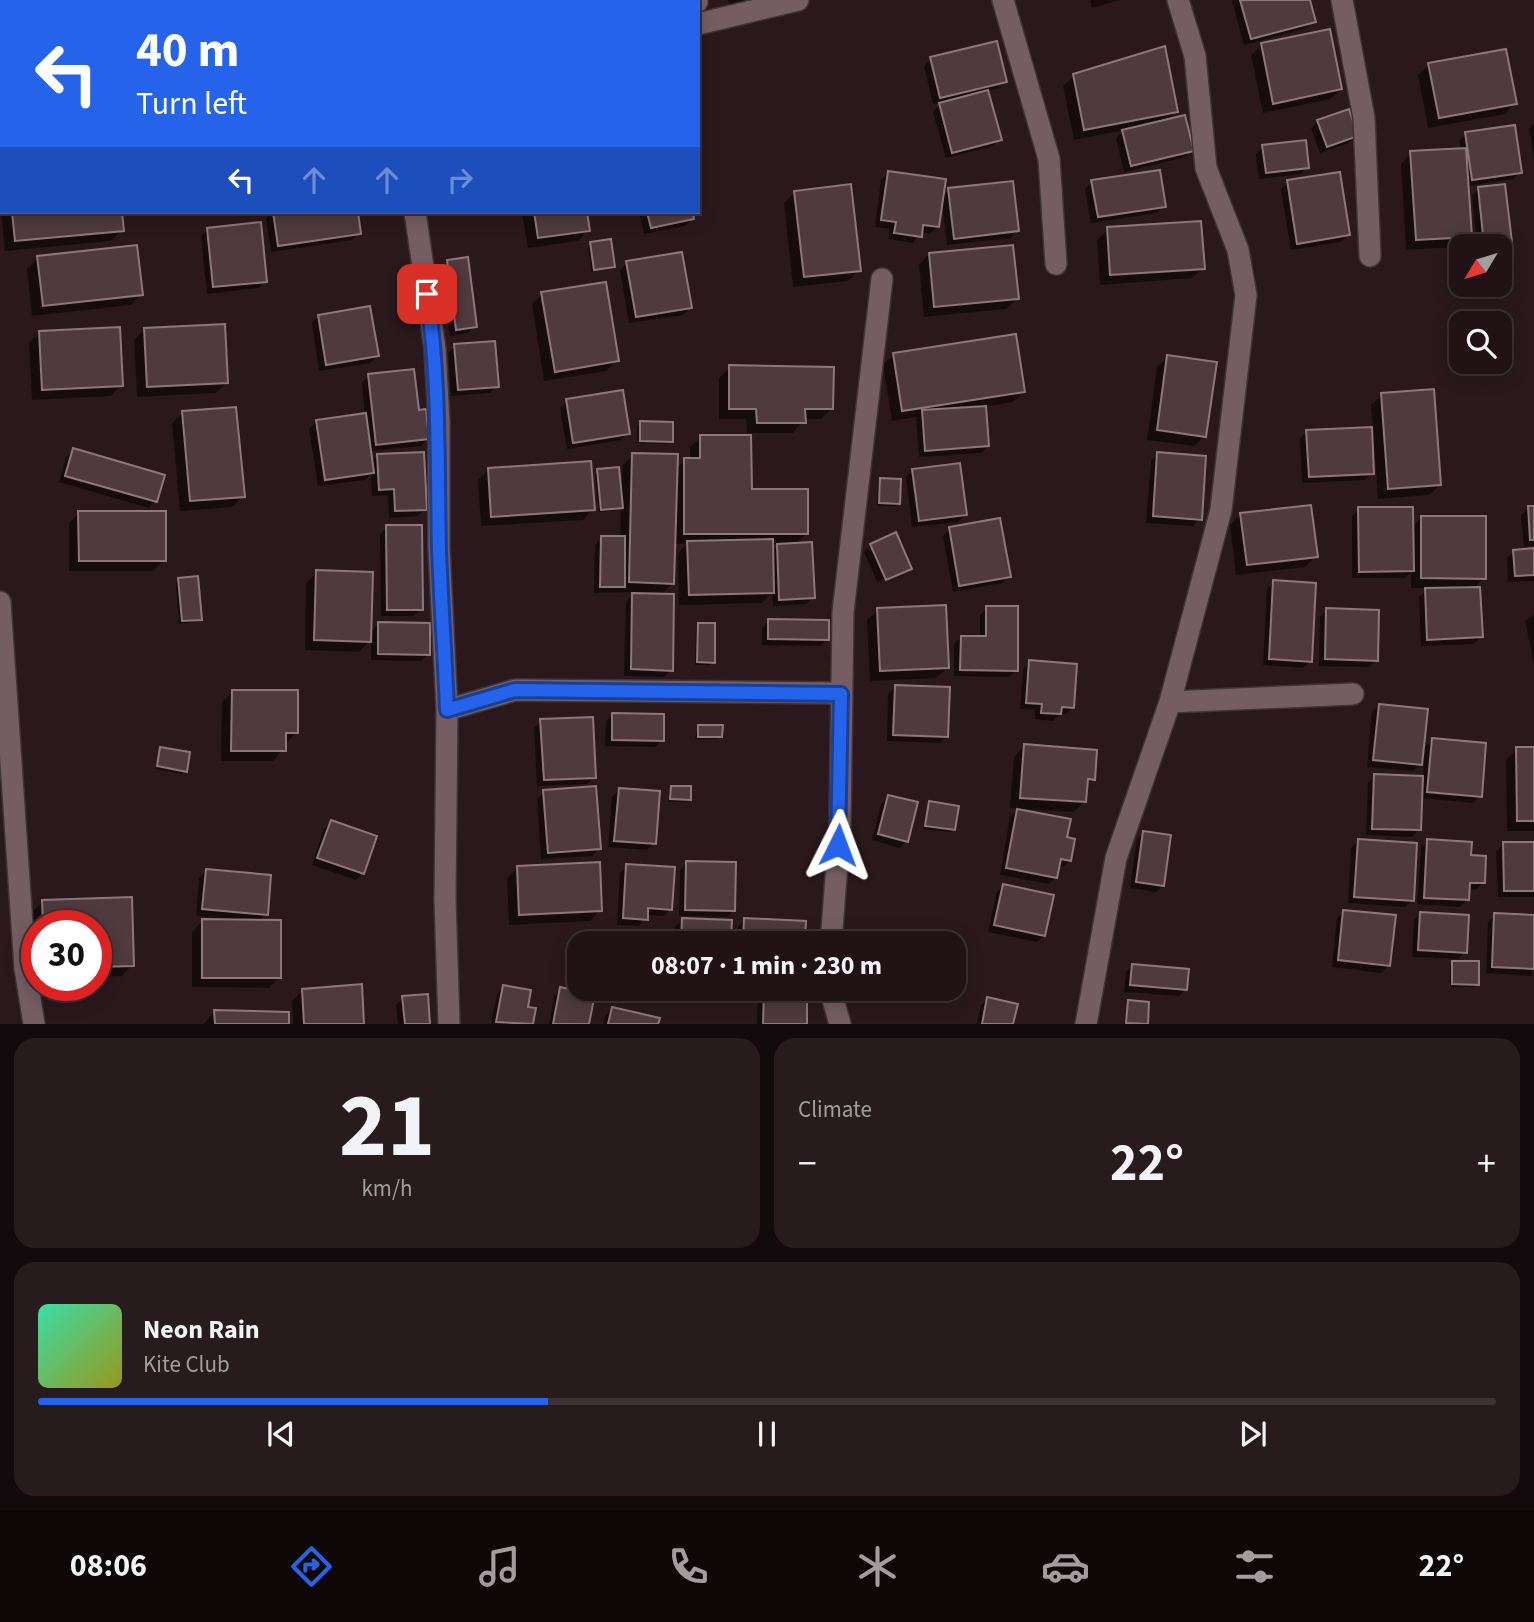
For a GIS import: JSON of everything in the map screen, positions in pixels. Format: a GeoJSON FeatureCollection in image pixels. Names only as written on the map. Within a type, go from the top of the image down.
{"type":"FeatureCollection","features":[{"type":"Feature","properties":{"kind":"street"},"geometry":{"type":"LineString","coordinates":[[700,18],[798,0]]}},
{"type":"Feature","properties":{"kind":"street"},"geometry":{"type":"LineString","coordinates":[[1003,0],[1048,159],[1056,264]]}},
{"type":"Feature","properties":{"kind":"street"},"geometry":{"type":"LineString","coordinates":[[1086,1024],[1116,858],[1170,702],[1221,510],[1246,295],[1238,250],[1206,168],[1195,56],[1178,0]]}},
{"type":"Feature","properties":{"kind":"street"},"geometry":{"type":"LineString","coordinates":[[1342,0],[1364,118],[1370,256]]}},
{"type":"Feature","properties":{"kind":"street"},"geometry":{"type":"LineString","coordinates":[[415,214],[435,349],[439,421],[439,548],[447,710],[445,899],[449,1024]]}},
{"type":"Feature","properties":{"kind":"street"},"geometry":{"type":"LineString","coordinates":[[832,931],[840,824],[843,612],[882,279]]}},
{"type":"Feature","properties":{"kind":"street"},"geometry":{"type":"LineString","coordinates":[[0,602],[6,757],[25,968],[34,1024]]}},
{"type":"Feature","properties":{"kind":"street"},"geometry":{"type":"LineString","coordinates":[[447,710],[515,690],[841,694]]}},
{"type":"Feature","properties":{"kind":"street"},"geometry":{"type":"LineString","coordinates":[[1170,702],[1353,694]]}},
{"type":"Feature","properties":{"kind":"street"},"geometry":{"type":"LineString","coordinates":[[833,1001],[840,1024]]}},
{"type":"Feature","properties":{"kind":"building"},"geometry":{"type":"Polygon","coordinates":[[[1240,0],[1310,0],[1316,22],[1251,39],[1240,0]]]}},
{"type":"Feature","properties":{"kind":"building"},"geometry":{"type":"Polygon","coordinates":[[[1330,29],[1342,89],[1273,104],[1261,43],[1330,29]]]}},
{"type":"Feature","properties":{"kind":"building"},"geometry":{"type":"Polygon","coordinates":[[[997,41],[1007,82],[940,98],[930,57],[997,41]]]}},
{"type":"Feature","properties":{"kind":"building"},"geometry":{"type":"Polygon","coordinates":[[[1165,46],[1178,112],[1084,130],[1073,74],[1165,46]]]}},
{"type":"Feature","properties":{"kind":"building"},"geometry":{"type":"Polygon","coordinates":[[[1506,49],[1517,104],[1439,118],[1428,63],[1506,49]]]}},
{"type":"Feature","properties":{"kind":"building"},"geometry":{"type":"Polygon","coordinates":[[[988,90],[1002,140],[952,153],[939,103],[988,90]]]}},
{"type":"Feature","properties":{"kind":"building"},"geometry":{"type":"Polygon","coordinates":[[[1349,109],[1358,136],[1327,147],[1317,120],[1349,109]]]}},
{"type":"Feature","properties":{"kind":"building"},"geometry":{"type":"Polygon","coordinates":[[[1185,115],[1194,151],[1131,166],[1122,130],[1185,115]]]}},
{"type":"Feature","properties":{"kind":"building"},"geometry":{"type":"Polygon","coordinates":[[[1515,125],[1522,173],[1472,180],[1465,132],[1515,125]]]}},
{"type":"Feature","properties":{"kind":"building"},"geometry":{"type":"Polygon","coordinates":[[[1306,140],[1309,168],[1266,173],[1262,145],[1306,140]]]}},
{"type":"Feature","properties":{"kind":"building"},"geometry":{"type":"Polygon","coordinates":[[[1466,148],[1472,234],[1449,234],[1449,238],[1416,240],[1410,151],[1466,148]]]}},
{"type":"Feature","properties":{"kind":"building"},"geometry":{"type":"Polygon","coordinates":[[[1160,170],[1166,207],[1098,217],[1091,180],[1160,170]]]}},
{"type":"Feature","properties":{"kind":"building"},"geometry":{"type":"Polygon","coordinates":[[[888,171],[946,179],[939,227],[923,225],[922,237],[894,233],[896,222],[881,220],[888,171]]]}},
{"type":"Feature","properties":{"kind":"building"},"geometry":{"type":"Polygon","coordinates":[[[1340,172],[1350,235],[1297,244],[1287,180],[1340,172]]]}},
{"type":"Feature","properties":{"kind":"building"},"geometry":{"type":"Polygon","coordinates":[[[1013,181],[1019,231],[954,239],[948,188],[1013,181]]]}},
{"type":"Feature","properties":{"kind":"building"},"geometry":{"type":"Polygon","coordinates":[[[851,184],[861,271],[804,277],[794,191],[851,184]]]}},
{"type":"Feature","properties":{"kind":"building"},"geometry":{"type":"Polygon","coordinates":[[[1505,184],[1511,234],[1483,234],[1478,187],[1505,184]]]}},
{"type":"Feature","properties":{"kind":"building"},"geometry":{"type":"Polygon","coordinates":[[[12,214],[122,214],[124,231],[15,241],[12,214]]]}},
{"type":"Feature","properties":{"kind":"building"},"geometry":{"type":"Polygon","coordinates":[[[273,214],[358,214],[361,234],[278,246],[273,214]]]}},
{"type":"Feature","properties":{"kind":"building"},"geometry":{"type":"Polygon","coordinates":[[[534,214],[587,214],[590,231],[538,238],[534,214]]]}},
{"type":"Feature","properties":{"kind":"building"},"geometry":{"type":"Polygon","coordinates":[[[648,214],[693,214],[694,219],[651,228],[648,214]]]}},
{"type":"Feature","properties":{"kind":"building"},"geometry":{"type":"Polygon","coordinates":[[[1201,221],[1205,269],[1110,275],[1107,227],[1201,221]]]}},
{"type":"Feature","properties":{"kind":"building"},"geometry":{"type":"Polygon","coordinates":[[[261,222],[267,282],[213,287],[207,228],[261,222]]]}},
{"type":"Feature","properties":{"kind":"building"},"geometry":{"type":"Polygon","coordinates":[[[611,239],[615,267],[594,270],[590,242],[611,239]]]}},
{"type":"Feature","properties":{"kind":"building"},"geometry":{"type":"Polygon","coordinates":[[[137,245],[143,295],[43,306],[37,256],[137,245]]]}},
{"type":"Feature","properties":{"kind":"building"},"geometry":{"type":"Polygon","coordinates":[[[1013,245],[1019,299],[934,307],[929,253],[1013,245]]]}},
{"type":"Feature","properties":{"kind":"building"},"geometry":{"type":"Polygon","coordinates":[[[682,252],[692,308],[636,317],[626,261],[682,252]]]}},
{"type":"Feature","properties":{"kind":"building"},"geometry":{"type":"Polygon","coordinates":[[[468,257],[477,327],[456,330],[447,260],[468,257]]]}},
{"type":"Feature","properties":{"kind":"building"},"geometry":{"type":"Polygon","coordinates":[[[606,282],[619,361],[555,372],[541,292],[606,282]]]}},
{"type":"Feature","properties":{"kind":"building"},"geometry":{"type":"Polygon","coordinates":[[[370,306],[379,356],[326,365],[318,315],[370,306]]]}},
{"type":"Feature","properties":{"kind":"building"},"geometry":{"type":"Polygon","coordinates":[[[225,324],[228,383],[147,387],[144,328],[225,324]]]}},
{"type":"Feature","properties":{"kind":"building"},"geometry":{"type":"Polygon","coordinates":[[[120,327],[123,386],[42,390],[39,331],[120,327]]]}},
{"type":"Feature","properties":{"kind":"building"},"geometry":{"type":"Polygon","coordinates":[[[1016,334],[1025,392],[902,411],[893,353],[1016,334]]]}},
{"type":"Feature","properties":{"kind":"building"},"geometry":{"type":"Polygon","coordinates":[[[495,341],[499,387],[458,390],[454,344],[495,341]]]}},
{"type":"Feature","properties":{"kind":"building"},"geometry":{"type":"Polygon","coordinates":[[[1167,355],[1217,362],[1206,437],[1157,430],[1167,355]]]}},
{"type":"Feature","properties":{"kind":"building"},"geometry":{"type":"Polygon","coordinates":[[[729,365],[834,367],[833,409],[805,409],[806,423],[757,423],[756,409],[729,409],[729,365]]]}},
{"type":"Feature","properties":{"kind":"building"},"geometry":{"type":"Polygon","coordinates":[[[414,369],[419,410],[426,409],[429,439],[376,445],[368,374],[414,369]]]}},
{"type":"Feature","properties":{"kind":"building"},"geometry":{"type":"Polygon","coordinates":[[[1434,389],[1441,485],[1388,489],[1381,393],[1434,389]]]}},
{"type":"Feature","properties":{"kind":"building"},"geometry":{"type":"Polygon","coordinates":[[[623,390],[630,434],[573,443],[566,399],[623,390]]]}},
{"type":"Feature","properties":{"kind":"building"},"geometry":{"type":"Polygon","coordinates":[[[986,406],[989,446],[925,451],[922,410],[986,406]]]}},
{"type":"Feature","properties":{"kind":"building"},"geometry":{"type":"Polygon","coordinates":[[[236,407],[245,497],[190,501],[182,411],[236,407]]]}},
{"type":"Feature","properties":{"kind":"building"},"geometry":{"type":"Polygon","coordinates":[[[366,413],[374,473],[325,480],[316,420],[366,413]]]}},
{"type":"Feature","properties":{"kind":"building"},"geometry":{"type":"Polygon","coordinates":[[[640,421],[673,422],[673,442],[640,441],[640,421]]]}},
{"type":"Feature","properties":{"kind":"building"},"geometry":{"type":"Polygon","coordinates":[[[1372,427],[1374,474],[1309,477],[1306,430],[1372,427]]]}},
{"type":"Feature","properties":{"kind":"building"},"geometry":{"type":"Polygon","coordinates":[[[700,435],[751,435],[752,489],[808,489],[808,534],[684,534],[684,458],[700,458],[700,435]]]}},
{"type":"Feature","properties":{"kind":"building"},"geometry":{"type":"Polygon","coordinates":[[[73,448],[165,475],[157,502],[65,476],[73,448]]]}},
{"type":"Feature","properties":{"kind":"building"},"geometry":{"type":"Polygon","coordinates":[[[424,452],[427,510],[395,511],[394,489],[379,490],[377,454],[424,452]]]}},
{"type":"Feature","properties":{"kind":"building"},"geometry":{"type":"Polygon","coordinates":[[[1157,452],[1206,456],[1202,520],[1153,516],[1157,452]]]}},
{"type":"Feature","properties":{"kind":"building"},"geometry":{"type":"Polygon","coordinates":[[[632,453],[678,454],[674,584],[629,582],[632,453]]]}},
{"type":"Feature","properties":{"kind":"building"},"geometry":{"type":"Polygon","coordinates":[[[591,461],[595,510],[491,517],[488,468],[591,461]]]}},
{"type":"Feature","properties":{"kind":"building"},"geometry":{"type":"Polygon","coordinates":[[[960,463],[967,515],[919,521],[912,469],[960,463]]]}},
{"type":"Feature","properties":{"kind":"building"},"geometry":{"type":"Polygon","coordinates":[[[619,467],[623,508],[601,510],[597,469],[619,467]]]}},
{"type":"Feature","properties":{"kind":"building"},"geometry":{"type":"Polygon","coordinates":[[[880,478],[901,479],[900,504],[879,503],[880,478]]]}},
{"type":"Feature","properties":{"kind":"building"},"geometry":{"type":"Polygon","coordinates":[[[1311,505],[1318,557],[1247,565],[1240,513],[1311,505]]]}},
{"type":"Feature","properties":{"kind":"building"},"geometry":{"type":"Polygon","coordinates":[[[1528,506],[1534,506],[1534,540],[1530,540],[1528,506]]]}},
{"type":"Feature","properties":{"kind":"building"},"geometry":{"type":"Polygon","coordinates":[[[1358,507],[1413,507],[1414,571],[1359,572],[1358,507]]]}},
{"type":"Feature","properties":{"kind":"building"},"geometry":{"type":"Polygon","coordinates":[[[78,511],[166,511],[166,561],[79,561],[78,511]]]}},
{"type":"Feature","properties":{"kind":"building"},"geometry":{"type":"Polygon","coordinates":[[[1421,516],[1486,516],[1486,579],[1421,578],[1421,516]]]}},
{"type":"Feature","properties":{"kind":"building"},"geometry":{"type":"Polygon","coordinates":[[[1000,518],[1011,577],[959,586],[949,527],[1000,518]]]}},
{"type":"Feature","properties":{"kind":"building"},"geometry":{"type":"Polygon","coordinates":[[[386,525],[422,525],[423,610],[387,610],[386,525]]]}},
{"type":"Feature","properties":{"kind":"building"},"geometry":{"type":"Polygon","coordinates":[[[896,532],[912,569],[886,580],[870,544],[896,532]]]}},
{"type":"Feature","properties":{"kind":"building"},"geometry":{"type":"Polygon","coordinates":[[[601,536],[625,536],[625,587],[600,587],[601,536]]]}},
{"type":"Feature","properties":{"kind":"building"},"geometry":{"type":"Polygon","coordinates":[[[773,539],[774,593],[689,595],[687,541],[773,539]]]}},
{"type":"Feature","properties":{"kind":"building"},"geometry":{"type":"Polygon","coordinates":[[[812,542],[815,598],[779,600],[777,544],[812,542]]]}},
{"type":"Feature","properties":{"kind":"building"},"geometry":{"type":"Polygon","coordinates":[[[1534,548],[1534,575],[1515,576],[1513,550],[1534,548]]]}},
{"type":"Feature","properties":{"kind":"building"},"geometry":{"type":"Polygon","coordinates":[[[316,570],[373,572],[371,642],[314,640],[316,570]]]}},
{"type":"Feature","properties":{"kind":"building"},"geometry":{"type":"Polygon","coordinates":[[[198,576],[202,620],[182,621],[178,578],[198,576]]]}},
{"type":"Feature","properties":{"kind":"building"},"geometry":{"type":"Polygon","coordinates":[[[1273,580],[1316,583],[1312,662],[1269,659],[1273,580]]]}},
{"type":"Feature","properties":{"kind":"building"},"geometry":{"type":"Polygon","coordinates":[[[1480,587],[1483,637],[1427,640],[1425,588],[1480,587]]]}},
{"type":"Feature","properties":{"kind":"building"},"geometry":{"type":"Polygon","coordinates":[[[632,593],[674,594],[673,671],[631,669],[632,593]]]}},
{"type":"Feature","properties":{"kind":"building"},"geometry":{"type":"Polygon","coordinates":[[[946,605],[949,668],[880,671],[877,608],[946,605]]]}},
{"type":"Feature","properties":{"kind":"building"},"geometry":{"type":"Polygon","coordinates":[[[986,606],[1018,606],[1018,671],[960,670],[961,636],[986,636],[986,606]]]}},
{"type":"Feature","properties":{"kind":"building"},"geometry":{"type":"Polygon","coordinates":[[[1326,608],[1379,610],[1378,661],[1325,659],[1326,608]]]}},
{"type":"Feature","properties":{"kind":"building"},"geometry":{"type":"Polygon","coordinates":[[[768,619],[829,620],[829,640],[768,639],[768,619]]]}},
{"type":"Feature","properties":{"kind":"building"},"geometry":{"type":"Polygon","coordinates":[[[378,622],[430,623],[430,655],[378,654],[378,622]]]}},
{"type":"Feature","properties":{"kind":"building"},"geometry":{"type":"Polygon","coordinates":[[[698,623],[715,623],[715,663],[697,662],[698,623]]]}},
{"type":"Feature","properties":{"kind":"building"},"geometry":{"type":"Polygon","coordinates":[[[1029,660],[1077,664],[1074,708],[1062,707],[1061,714],[1041,713],[1042,704],[1026,703],[1029,660]]]}},
{"type":"Feature","properties":{"kind":"building"},"geometry":{"type":"Polygon","coordinates":[[[895,685],[950,687],[948,737],[893,735],[895,685]]]}},
{"type":"Feature","properties":{"kind":"building"},"geometry":{"type":"Polygon","coordinates":[[[232,690],[298,690],[298,733],[286,733],[286,751],[231,751],[232,690]]]}},
{"type":"Feature","properties":{"kind":"building"},"geometry":{"type":"Polygon","coordinates":[[[1379,704],[1428,709],[1422,765],[1373,760],[1379,704]]]}},
{"type":"Feature","properties":{"kind":"building"},"geometry":{"type":"Polygon","coordinates":[[[612,713],[664,714],[664,741],[612,740],[612,713]]]}},
{"type":"Feature","properties":{"kind":"building"},"geometry":{"type":"Polygon","coordinates":[[[593,717],[596,778],[544,780],[540,719],[593,717]]]}},
{"type":"Feature","properties":{"kind":"building"},"geometry":{"type":"Polygon","coordinates":[[[698,725],[723,725],[722,737],[698,737],[698,725]]]}},
{"type":"Feature","properties":{"kind":"building"},"geometry":{"type":"Polygon","coordinates":[[[1432,738],[1486,743],[1482,797],[1427,792],[1432,738]]]}},
{"type":"Feature","properties":{"kind":"building"},"geometry":{"type":"Polygon","coordinates":[[[1024,744],[1097,750],[1095,780],[1088,779],[1086,802],[1020,798],[1024,744]]]}},
{"type":"Feature","properties":{"kind":"building"},"geometry":{"type":"Polygon","coordinates":[[[160,747],[190,752],[187,772],[157,766],[160,747]]]}},
{"type":"Feature","properties":{"kind":"building"},"geometry":{"type":"Polygon","coordinates":[[[1516,747],[1534,747],[1534,821],[1517,821],[1516,747]]]}},
{"type":"Feature","properties":{"kind":"building"},"geometry":{"type":"Polygon","coordinates":[[[1374,774],[1423,776],[1421,830],[1372,829],[1374,774]]]}},
{"type":"Feature","properties":{"kind":"building"},"geometry":{"type":"Polygon","coordinates":[[[596,786],[601,849],[548,853],[543,790],[596,786]]]}},
{"type":"Feature","properties":{"kind":"building"},"geometry":{"type":"Polygon","coordinates":[[[671,786],[691,786],[691,800],[670,799],[671,786]]]}},
{"type":"Feature","properties":{"kind":"building"},"geometry":{"type":"Polygon","coordinates":[[[619,788],[660,791],[656,844],[614,841],[619,788]]]}},
{"type":"Feature","properties":{"kind":"building"},"geometry":{"type":"Polygon","coordinates":[[[888,795],[918,802],[908,842],[878,834],[888,795]]]}},
{"type":"Feature","properties":{"kind":"building"},"geometry":{"type":"Polygon","coordinates":[[[929,801],[959,806],[955,830],[925,826],[929,801]]]}},
{"type":"Feature","properties":{"kind":"building"},"geometry":{"type":"Polygon","coordinates":[[[1017,809],[1071,819],[1067,837],[1075,839],[1071,861],[1061,859],[1057,878],[1006,868],[1017,809]]]}},
{"type":"Feature","properties":{"kind":"building"},"geometry":{"type":"Polygon","coordinates":[[[331,820],[377,836],[364,874],[317,858],[331,820]]]}},
{"type":"Feature","properties":{"kind":"building"},"geometry":{"type":"Polygon","coordinates":[[[1143,831],[1171,835],[1164,886],[1136,882],[1143,831]]]}},
{"type":"Feature","properties":{"kind":"building"},"geometry":{"type":"Polygon","coordinates":[[[1358,839],[1417,843],[1414,901],[1354,897],[1358,839]]]}},
{"type":"Feature","properties":{"kind":"building"},"geometry":{"type":"Polygon","coordinates":[[[1427,839],[1472,842],[1471,855],[1486,856],[1485,883],[1470,883],[1469,900],[1424,898],[1427,839]]]}},
{"type":"Feature","properties":{"kind":"building"},"geometry":{"type":"Polygon","coordinates":[[[1503,842],[1534,842],[1534,891],[1504,891],[1503,842]]]}},
{"type":"Feature","properties":{"kind":"building"},"geometry":{"type":"Polygon","coordinates":[[[686,861],[736,862],[735,911],[685,910],[686,861]]]}},
{"type":"Feature","properties":{"kind":"building"},"geometry":{"type":"Polygon","coordinates":[[[600,862],[602,911],[519,915],[517,866],[600,862]]]}},
{"type":"Feature","properties":{"kind":"building"},"geometry":{"type":"Polygon","coordinates":[[[626,864],[675,867],[672,910],[648,908],[648,920],[623,918],[626,864]]]}},
{"type":"Feature","properties":{"kind":"building"},"geometry":{"type":"Polygon","coordinates":[[[206,869],[271,875],[268,915],[202,909],[206,869]]]}},
{"type":"Feature","properties":{"kind":"building"},"geometry":{"type":"Polygon","coordinates":[[[1003,884],[1054,895],[1045,936],[994,925],[1003,884]]]}},
{"type":"Feature","properties":{"kind":"building"},"geometry":{"type":"Polygon","coordinates":[[[132,897],[134,966],[112,967],[112,910],[42,910],[42,900],[132,897]]]}},
{"type":"Feature","properties":{"kind":"building"},"geometry":{"type":"Polygon","coordinates":[[[1343,910],[1396,915],[1390,966],[1338,960],[1343,910]]]}},
{"type":"Feature","properties":{"kind":"building"},"geometry":{"type":"Polygon","coordinates":[[[1420,912],[1469,915],[1467,953],[1418,950],[1420,912]]]}},
{"type":"Feature","properties":{"kind":"building"},"geometry":{"type":"Polygon","coordinates":[[[1494,913],[1534,915],[1534,969],[1492,967],[1494,913]]]}},
{"type":"Feature","properties":{"kind":"building"},"geometry":{"type":"Polygon","coordinates":[[[682,918],[732,920],[732,931],[681,931],[682,918]]]}},
{"type":"Feature","properties":{"kind":"building"},"geometry":{"type":"Polygon","coordinates":[[[744,918],[806,921],[806,931],[743,931],[744,918]]]}},
{"type":"Feature","properties":{"kind":"building"},"geometry":{"type":"Polygon","coordinates":[[[202,919],[281,920],[281,978],[202,978],[202,919]]]}},
{"type":"Feature","properties":{"kind":"building"},"geometry":{"type":"Polygon","coordinates":[[[1452,961],[1479,961],[1479,985],[1452,984],[1452,961]]]}},
{"type":"Feature","properties":{"kind":"building"},"geometry":{"type":"Polygon","coordinates":[[[1132,964],[1189,969],[1187,990],[1130,985],[1132,964]]]}},
{"type":"Feature","properties":{"kind":"building"},"geometry":{"type":"Polygon","coordinates":[[[362,984],[364,1024],[304,1024],[302,989],[362,984]]]}},
{"type":"Feature","properties":{"kind":"building"},"geometry":{"type":"Polygon","coordinates":[[[503,985],[531,990],[528,1007],[536,1008],[533,1024],[496,1022],[503,985]]]}},
{"type":"Feature","properties":{"kind":"building"},"geometry":{"type":"Polygon","coordinates":[[[560,987],[567,988],[567,1001],[594,1001],[589,1024],[553,1024],[560,987]]]}},
{"type":"Feature","properties":{"kind":"building"},"geometry":{"type":"Polygon","coordinates":[[[428,994],[430,1024],[405,1024],[402,996],[428,994]]]}},
{"type":"Feature","properties":{"kind":"building"},"geometry":{"type":"Polygon","coordinates":[[[987,997],[1018,1004],[1013,1024],[982,1024],[987,997]]]}},
{"type":"Feature","properties":{"kind":"building"},"geometry":{"type":"Polygon","coordinates":[[[1128,1000],[1149,1002],[1148,1024],[1126,1023],[1128,1000]]]}},
{"type":"Feature","properties":{"kind":"building"},"geometry":{"type":"Polygon","coordinates":[[[764,1001],[807,1001],[807,1024],[763,1024],[764,1001]]]}},
{"type":"Feature","properties":{"kind":"building"},"geometry":{"type":"Polygon","coordinates":[[[612,1007],[660,1018],[658,1024],[608,1024],[612,1007]]]}},
{"type":"Feature","properties":{"kind":"building"},"geometry":{"type":"Polygon","coordinates":[[[214,1010],[289,1012],[289,1024],[215,1024],[214,1010]]]}},
{"type":"Feature","properties":{"kind":"route"},"geometry":{"type":"LineString","coordinates":[[427,294],[435,349],[439,421],[439,548],[447,710],[515,690],[841,694],[838,845]]}}]}
